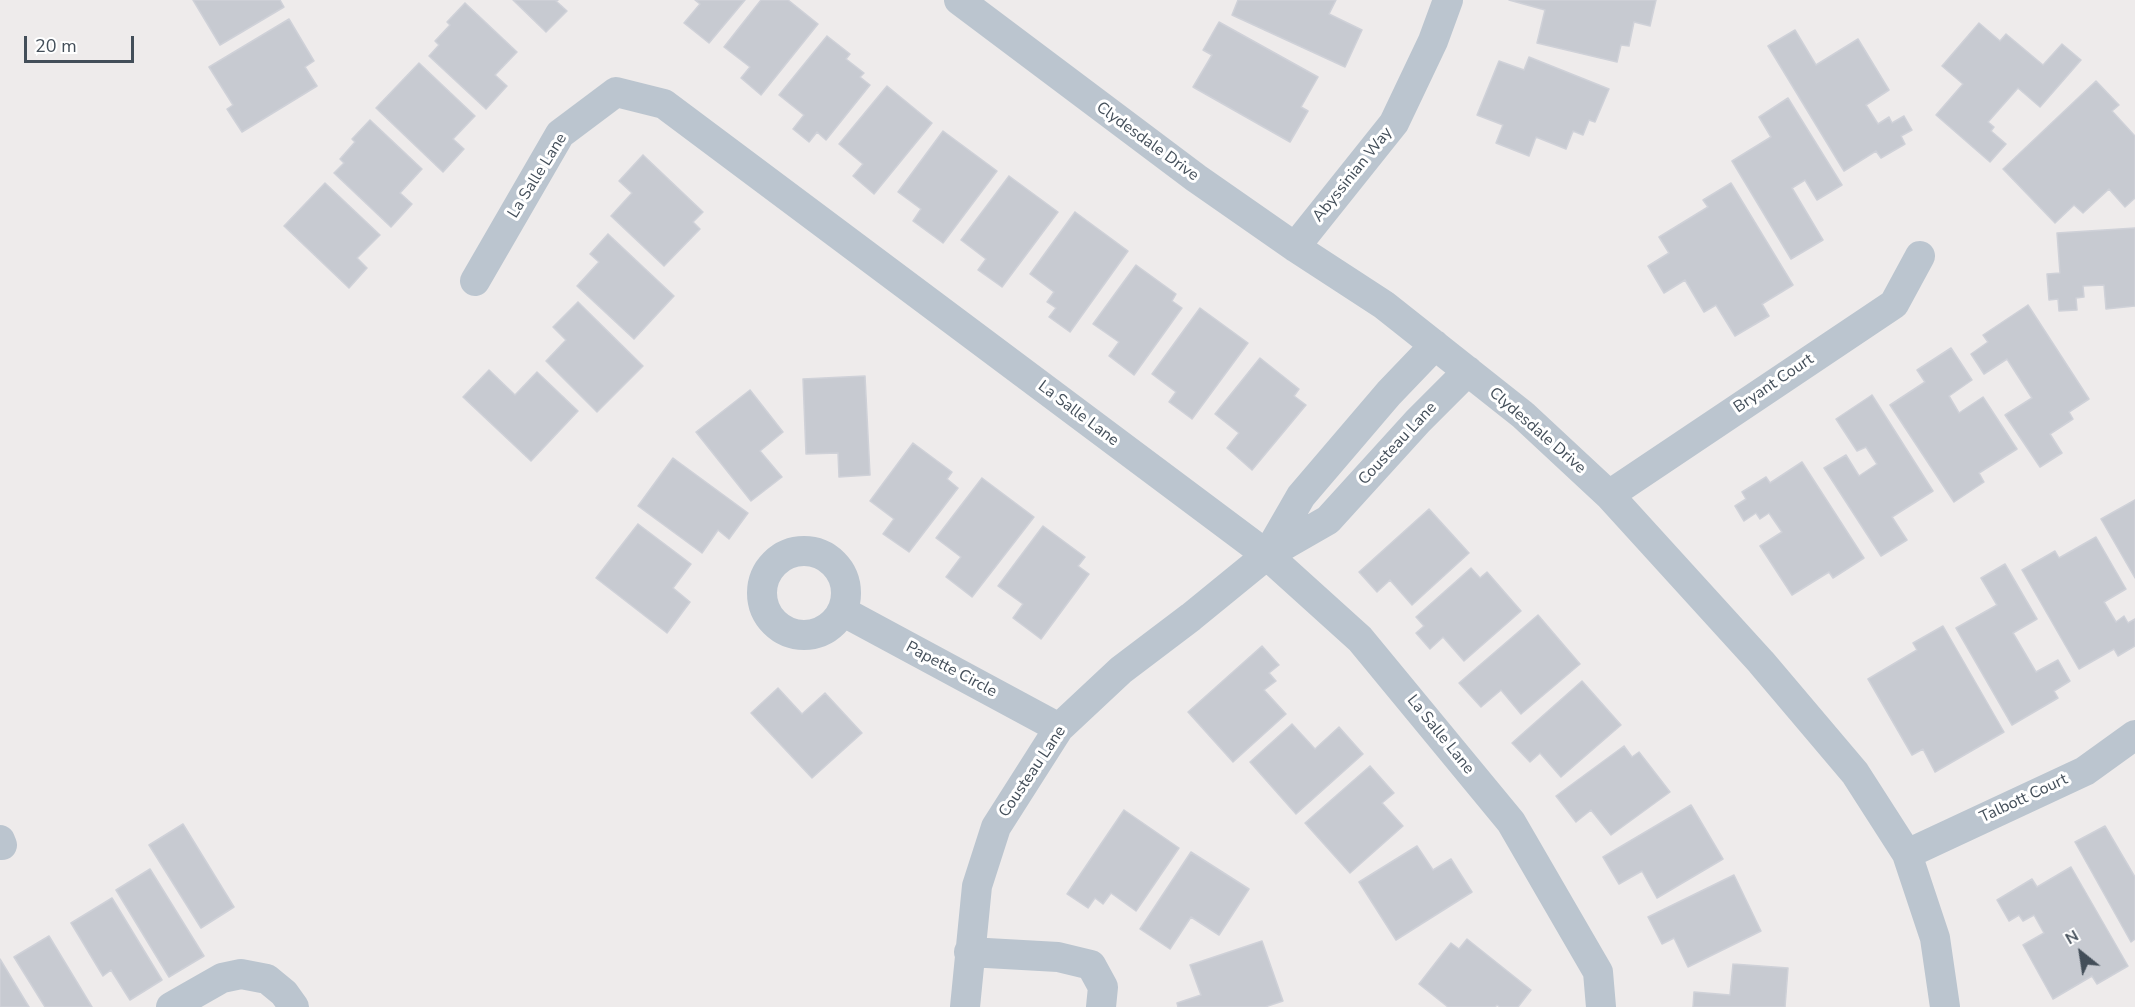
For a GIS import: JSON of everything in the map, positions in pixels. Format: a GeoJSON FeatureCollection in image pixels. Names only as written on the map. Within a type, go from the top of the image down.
{"type":"FeatureCollection","features":[{"type":"Feature","properties":{"kind":"street","name":"Clydesdale Drive"},"geometry":{"type":"LineString","coordinates":[[959,0],[1196,178],[1384,305],[1523,415],[1609,495],[1761,662],[1855,773],[1907,854],[1935,938],[1945,1007]]}},
{"type":"Feature","properties":{"kind":"street","name":"Abyssinian Way"},"geometry":{"type":"LineString","coordinates":[[1295,247],[1394,123],[1432,41],[1448,0]]}},
{"type":"Feature","properties":{"kind":"street","name":"La Salle Lane"},"geometry":{"type":"LineString","coordinates":[[475,281],[560,134],[616,92],[664,104],[1267,555],[1360,639],[1511,822],[1598,972],[1601,1007]]}},
{"type":"Feature","properties":{"kind":"street","name":"Bryant Court"},"geometry":{"type":"LineString","coordinates":[[1609,495],[1894,304],[1920,256]]}},
{"type":"Feature","properties":{"kind":"street","name":"Cousteau Lane"},"geometry":{"type":"LineString","coordinates":[[1267,555],[1301,495],[1389,393],[1435,345]]}},
{"type":"Feature","properties":{"kind":"street","name":"Cousteau Lane"},"geometry":{"type":"LineString","coordinates":[[965,1007],[977,886],[996,827],[1059,728],[1121,670],[1267,555],[1328,520],[1418,421],[1468,371]]}},
{"type":"Feature","properties":{"kind":"street","name":"Papette Circle"},"geometry":{"type":"LineString","coordinates":[[842,611],[1059,728]]}},
{"type":"Feature","properties":{"kind":"street","name":"Talbott Court"},"geometry":{"type":"LineString","coordinates":[[1907,854],[2085,771],[2135,735]]}},
{"type":"Feature","properties":{"kind":"street"},"geometry":{"type":"LineString","coordinates":[[969,952],[1058,957],[1091,965],[1102,987],[1101,1007]]}},
{"type":"Feature","properties":{"kind":"street"},"geometry":{"type":"LineString","coordinates":[[171,1007],[222,978],[241,974],[267,979],[284,993],[294,1007]]}},
{"type":"Feature","properties":{"kind":"building"},"geometry":{"type":"Polygon","coordinates":[[[193,0],[280,0],[284,7],[220,45],[193,0]]]}},
{"type":"Feature","properties":{"kind":"building"},"geometry":{"type":"Polygon","coordinates":[[[513,0],[558,0],[556,1],[567,11],[546,32],[513,0]]]}},
{"type":"Feature","properties":{"kind":"building"},"geometry":{"type":"Polygon","coordinates":[[[695,0],[745,0],[709,43],[684,23],[700,4],[695,0]]]}},
{"type":"Feature","properties":{"kind":"building"},"geometry":{"type":"Polygon","coordinates":[[[761,0],[788,0],[818,24],[761,95],[741,78],[750,67],[724,47],[761,0]]]}},
{"type":"Feature","properties":{"kind":"building"},"geometry":{"type":"Polygon","coordinates":[[[1238,0],[1336,0],[1329,14],[1362,30],[1345,67],[1232,15],[1238,0]]]}},
{"type":"Feature","properties":{"kind":"building"},"geometry":{"type":"Polygon","coordinates":[[[1509,0],[1656,0],[1650,26],[1634,22],[1629,46],[1621,45],[1617,62],[1537,43],[1545,10],[1509,0]]]}},
{"type":"Feature","properties":{"kind":"building"},"geometry":{"type":"Polygon","coordinates":[[[465,3],[517,52],[495,75],[507,86],[486,109],[429,56],[439,45],[435,41],[450,25],[447,22],[465,3]]]}},
{"type":"Feature","properties":{"kind":"building"},"geometry":{"type":"Polygon","coordinates":[[[289,19],[314,61],[305,67],[317,86],[242,132],[227,109],[233,105],[209,67],[289,19]]]}},
{"type":"Feature","properties":{"kind":"building"},"geometry":{"type":"Polygon","coordinates":[[[1219,22],[1318,77],[1301,107],[1308,111],[1290,142],[1193,87],[1212,55],[1203,50],[1219,22]]]}},
{"type":"Feature","properties":{"kind":"building"},"geometry":{"type":"Polygon","coordinates":[[[1979,23],[2000,41],[2006,34],[2043,65],[2062,44],[2081,60],[2040,107],[2018,88],[1988,122],[1994,127],[1991,131],[2006,144],[1990,162],[1936,115],[1963,84],[1942,66],[1979,23]]]}},
{"type":"Feature","properties":{"kind":"building"},"geometry":{"type":"Polygon","coordinates":[[[1795,30],[1816,65],[1858,39],[1889,90],[1866,105],[1878,124],[1889,117],[1892,123],[1904,116],[1912,130],[1901,136],[1905,144],[1881,158],[1876,151],[1844,171],[1768,46],[1795,30]]]}},
{"type":"Feature","properties":{"kind":"building"},"geometry":{"type":"Polygon","coordinates":[[[827,36],[850,54],[846,59],[864,73],[860,77],[870,85],[826,140],[817,132],[809,142],[793,129],[804,115],[779,95],[827,36]]]}},
{"type":"Feature","properties":{"kind":"building"},"geometry":{"type":"Polygon","coordinates":[[[1529,57],[1609,89],[1595,122],[1589,120],[1583,135],[1573,131],[1566,149],[1536,137],[1529,156],[1496,143],[1503,125],[1477,115],[1499,61],[1524,70],[1529,57]]]}},
{"type":"Feature","properties":{"kind":"building"},"geometry":{"type":"Polygon","coordinates":[[[419,63],[475,116],[453,139],[464,149],[443,172],[376,108],[419,63]]]}},
{"type":"Feature","properties":{"kind":"building"},"geometry":{"type":"Polygon","coordinates":[[[2096,81],[2119,105],[2112,111],[2135,136],[2135,198],[2125,207],[2109,189],[2083,213],[2074,205],[2055,223],[2003,169],[2096,81]]]}},
{"type":"Feature","properties":{"kind":"building"},"geometry":{"type":"Polygon","coordinates":[[[887,86],[932,123],[874,194],[853,176],[863,164],[839,144],[887,86]]]}},
{"type":"Feature","properties":{"kind":"building"},"geometry":{"type":"Polygon","coordinates":[[[1788,98],[1842,185],[1817,200],[1805,180],[1792,188],[1823,240],[1791,259],[1732,161],[1771,137],[1759,117],[1788,98]]]}},
{"type":"Feature","properties":{"kind":"building"},"geometry":{"type":"Polygon","coordinates":[[[370,120],[422,169],[400,193],[412,204],[391,227],[334,173],[344,163],[340,159],[355,142],[352,139],[370,120]]]}},
{"type":"Feature","properties":{"kind":"building"},"geometry":{"type":"Polygon","coordinates":[[[943,131],[997,171],[943,243],[913,221],[921,209],[898,192],[943,131]]]}},
{"type":"Feature","properties":{"kind":"building"},"geometry":{"type":"Polygon","coordinates":[[[643,155],[703,212],[693,222],[700,229],[664,266],[611,216],[632,193],[619,181],[643,155]]]}},
{"type":"Feature","properties":{"kind":"building"},"geometry":{"type":"Polygon","coordinates":[[[1009,176],[1058,212],[1002,287],[978,270],[986,259],[961,240],[1009,176]]]}},
{"type":"Feature","properties":{"kind":"building"},"geometry":{"type":"Polygon","coordinates":[[[325,183],[380,235],[357,258],[367,268],[349,288],[284,226],[325,183]]]}},
{"type":"Feature","properties":{"kind":"building"},"geometry":{"type":"Polygon","coordinates":[[[1731,183],[1793,285],[1762,304],[1769,316],[1735,336],[1716,305],[1704,312],[1685,280],[1664,293],[1648,266],[1669,253],[1659,237],[1708,207],[1703,200],[1731,183]]]}},
{"type":"Feature","properties":{"kind":"building"},"geometry":{"type":"Polygon","coordinates":[[[1075,212],[1128,251],[1070,332],[1049,317],[1056,308],[1047,302],[1054,292],[1030,274],[1075,212]]]}},
{"type":"Feature","properties":{"kind":"building"},"geometry":{"type":"Polygon","coordinates":[[[2135,228],[2135,306],[2106,309],[2104,285],[2083,286],[2084,297],[2076,298],[2077,310],[2059,311],[2058,299],[2049,300],[2047,274],[2060,273],[2057,233],[2135,228]]]}},
{"type":"Feature","properties":{"kind":"building"},"geometry":{"type":"Polygon","coordinates":[[[608,234],[674,296],[634,339],[577,286],[599,262],[590,254],[608,234]]]}},
{"type":"Feature","properties":{"kind":"building"},"geometry":{"type":"Polygon","coordinates":[[[1136,265],[1176,294],[1172,301],[1182,308],[1134,375],[1109,356],[1119,342],[1093,324],[1136,265]]]}},
{"type":"Feature","properties":{"kind":"building"},"geometry":{"type":"Polygon","coordinates":[[[578,302],[643,366],[597,412],[546,361],[566,340],[553,327],[578,302]]]}},
{"type":"Feature","properties":{"kind":"building"},"geometry":{"type":"Polygon","coordinates":[[[2028,305],[2089,399],[2069,412],[2073,419],[2050,434],[2062,453],[2040,467],[2005,415],[2032,398],[2007,359],[1984,374],[1971,354],[1988,342],[1983,335],[2028,305]]]}},
{"type":"Feature","properties":{"kind":"building"},"geometry":{"type":"Polygon","coordinates":[[[1200,308],[1248,343],[1192,419],[1169,402],[1176,392],[1152,374],[1200,308]]]}},
{"type":"Feature","properties":{"kind":"building"},"geometry":{"type":"Polygon","coordinates":[[[1951,348],[1972,380],[1949,396],[1959,413],[1983,397],[2017,449],[1979,473],[1984,482],[1954,502],[1890,405],[1925,382],[1917,370],[1951,348]]]}},
{"type":"Feature","properties":{"kind":"building"},"geometry":{"type":"Polygon","coordinates":[[[1260,358],[1299,389],[1294,396],[1306,405],[1252,470],[1227,448],[1239,433],[1215,414],[1260,358]]]}},
{"type":"Feature","properties":{"kind":"building"},"geometry":{"type":"Polygon","coordinates":[[[489,370],[515,395],[537,372],[578,411],[531,461],[463,397],[489,370]]]}},
{"type":"Feature","properties":{"kind":"building"},"geometry":{"type":"Polygon","coordinates":[[[865,376],[870,475],[839,477],[838,453],[806,454],[803,379],[865,376]]]}},
{"type":"Feature","properties":{"kind":"building"},"geometry":{"type":"Polygon","coordinates":[[[750,390],[783,432],[760,451],[782,477],[751,501],[696,432],[750,390]]]}},
{"type":"Feature","properties":{"kind":"building"},"geometry":{"type":"Polygon","coordinates":[[[1872,395],[1933,491],[1892,517],[1907,540],[1881,556],[1824,468],[1846,455],[1859,476],[1877,464],[1866,447],[1857,451],[1836,419],[1872,395]]]}},
{"type":"Feature","properties":{"kind":"building"},"geometry":{"type":"Polygon","coordinates":[[[913,443],[952,472],[947,479],[958,488],[909,552],[883,534],[894,519],[870,501],[913,443]]]}},
{"type":"Feature","properties":{"kind":"building"},"geometry":{"type":"Polygon","coordinates":[[[673,458],[748,513],[729,539],[718,530],[702,553],[638,506],[673,458]]]}},
{"type":"Feature","properties":{"kind":"building"},"geometry":{"type":"Polygon","coordinates":[[[1802,462],[1864,558],[1833,578],[1829,572],[1792,595],[1760,546],[1782,532],[1769,513],[1760,519],[1756,513],[1744,521],[1735,506],[1746,499],[1742,492],[1766,477],[1770,483],[1802,462]]]}},
{"type":"Feature","properties":{"kind":"building"},"geometry":{"type":"Polygon","coordinates":[[[982,478],[1034,517],[972,597],[946,577],[961,557],[936,538],[982,478]]]}},
{"type":"Feature","properties":{"kind":"building"},"geometry":{"type":"Polygon","coordinates":[[[2135,500],[2135,578],[2101,519],[2135,500]]]}},
{"type":"Feature","properties":{"kind":"building"},"geometry":{"type":"Polygon","coordinates":[[[1429,509],[1469,553],[1412,605],[1390,580],[1377,592],[1359,572],[1429,509]]]}},
{"type":"Feature","properties":{"kind":"building"},"geometry":{"type":"Polygon","coordinates":[[[638,524],[691,564],[673,588],[690,602],[667,633],[596,578],[638,524]]]}},
{"type":"Feature","properties":{"kind":"building"},"geometry":{"type":"Polygon","coordinates":[[[1043,526],[1085,557],[1078,566],[1089,574],[1041,639],[1013,618],[1023,604],[998,586],[1043,526]]]}},
{"type":"Feature","properties":{"kind":"building"},"geometry":{"type":"Polygon","coordinates":[[[2096,537],[2126,589],[2104,602],[2116,622],[2124,616],[2128,623],[2135,619],[2135,646],[2118,656],[2114,649],[2079,669],[2022,570],[2055,551],[2059,558],[2096,537]]]}},
{"type":"Feature","properties":{"kind":"building"},"geometry":{"type":"Polygon","coordinates":[[[2005,564],[2037,619],[2013,633],[2036,672],[2058,660],[2070,681],[2054,691],[2058,698],[2012,725],[1956,628],[1997,605],[1981,578],[2005,564]]]}},
{"type":"Feature","properties":{"kind":"building"},"geometry":{"type":"Polygon","coordinates":[[[1471,568],[1480,578],[1487,572],[1521,611],[1464,661],[1443,637],[1430,649],[1416,633],[1424,626],[1416,617],[1471,568]]]}},
{"type":"Feature","properties":{"kind":"building"},"geometry":{"type":"Polygon","coordinates":[[[1538,615],[1580,664],[1521,714],[1501,690],[1481,707],[1459,683],[1538,615]]]}},
{"type":"Feature","properties":{"kind":"building"},"geometry":{"type":"Polygon","coordinates":[[[1943,626],[2004,732],[1935,772],[1923,749],[1912,755],[1868,679],[1917,650],[1913,643],[1943,626]]]}},
{"type":"Feature","properties":{"kind":"building"},"geometry":{"type":"Polygon","coordinates":[[[1262,646],[1279,665],[1269,673],[1276,681],[1264,690],[1286,714],[1233,762],[1188,712],[1262,646]]]}},
{"type":"Feature","properties":{"kind":"building"},"geometry":{"type":"Polygon","coordinates":[[[1582,681],[1621,725],[1561,777],[1540,753],[1530,762],[1512,743],[1582,681]]]}},
{"type":"Feature","properties":{"kind":"building"},"geometry":{"type":"Polygon","coordinates":[[[778,688],[802,714],[825,693],[862,733],[812,778],[751,713],[778,688]]]}},
{"type":"Feature","properties":{"kind":"building"},"geometry":{"type":"Polygon","coordinates":[[[1292,724],[1315,749],[1339,727],[1363,754],[1296,814],[1250,762],[1292,724]]]}},
{"type":"Feature","properties":{"kind":"building"},"geometry":{"type":"Polygon","coordinates":[[[1624,746],[1632,757],[1639,752],[1670,792],[1611,835],[1591,810],[1576,822],[1556,796],[1624,746]]]}},
{"type":"Feature","properties":{"kind":"building"},"geometry":{"type":"Polygon","coordinates":[[[1370,766],[1394,793],[1382,803],[1403,826],[1350,873],[1305,823],[1370,766]]]}},
{"type":"Feature","properties":{"kind":"building"},"geometry":{"type":"Polygon","coordinates":[[[1691,805],[1723,859],[1657,898],[1642,871],[1619,884],[1603,857],[1691,805]]]}},
{"type":"Feature","properties":{"kind":"building"},"geometry":{"type":"Polygon","coordinates":[[[1124,810],[1179,848],[1136,911],[1111,893],[1103,904],[1095,898],[1088,908],[1067,894],[1124,810]]]}},
{"type":"Feature","properties":{"kind":"building"},"geometry":{"type":"Polygon","coordinates":[[[183,824],[234,907],[201,928],[149,845],[183,824]]]}},
{"type":"Feature","properties":{"kind":"building"},"geometry":{"type":"Polygon","coordinates":[[[2105,826],[2135,877],[2135,939],[2131,942],[2075,842],[2105,826]]]}},
{"type":"Feature","properties":{"kind":"building"},"geometry":{"type":"Polygon","coordinates":[[[1417,846],[1433,870],[1451,859],[1472,892],[1396,940],[1359,882],[1417,846]]]}},
{"type":"Feature","properties":{"kind":"building"},"geometry":{"type":"Polygon","coordinates":[[[1191,852],[1249,889],[1219,935],[1191,917],[1170,949],[1140,929],[1191,852]]]}},
{"type":"Feature","properties":{"kind":"building"},"geometry":{"type":"Polygon","coordinates":[[[2071,867],[2128,966],[2097,984],[2092,976],[2053,999],[2023,945],[2044,933],[2034,915],[2023,921],[2019,915],[2009,921],[1997,900],[2032,879],[2037,887],[2071,867]]]}},
{"type":"Feature","properties":{"kind":"building"},"geometry":{"type":"Polygon","coordinates":[[[150,869],[204,956],[169,977],[116,890],[150,869]]]}},
{"type":"Feature","properties":{"kind":"building"},"geometry":{"type":"Polygon","coordinates":[[[1734,875],[1761,931],[1688,967],[1674,938],[1662,944],[1648,917],[1734,875]]]}},
{"type":"Feature","properties":{"kind":"building"},"geometry":{"type":"Polygon","coordinates":[[[112,898],[162,980],[130,1000],[111,970],[103,976],[71,923],[112,898]]]}},
{"type":"Feature","properties":{"kind":"building"},"geometry":{"type":"Polygon","coordinates":[[[49,936],[92,1007],[45,1007],[14,957],[49,936]]]}},
{"type":"Feature","properties":{"kind":"building"},"geometry":{"type":"Polygon","coordinates":[[[1467,939],[1531,990],[1518,1007],[1497,1005],[1495,1007],[1448,1007],[1419,984],[1451,943],[1459,949],[1467,939]]]}},
{"type":"Feature","properties":{"kind":"building"},"geometry":{"type":"Polygon","coordinates":[[[1262,941],[1283,1001],[1265,1007],[1178,1007],[1177,1003],[1201,995],[1190,965],[1262,941]]]}},
{"type":"Feature","properties":{"kind":"building"},"geometry":{"type":"Polygon","coordinates":[[[0,959],[29,1007],[0,1007],[0,959]]]}},
{"type":"Feature","properties":{"kind":"building"},"geometry":{"type":"Polygon","coordinates":[[[1733,964],[1788,968],[1785,1007],[1693,1007],[1694,992],[1730,995],[1733,964]]]}}]}
